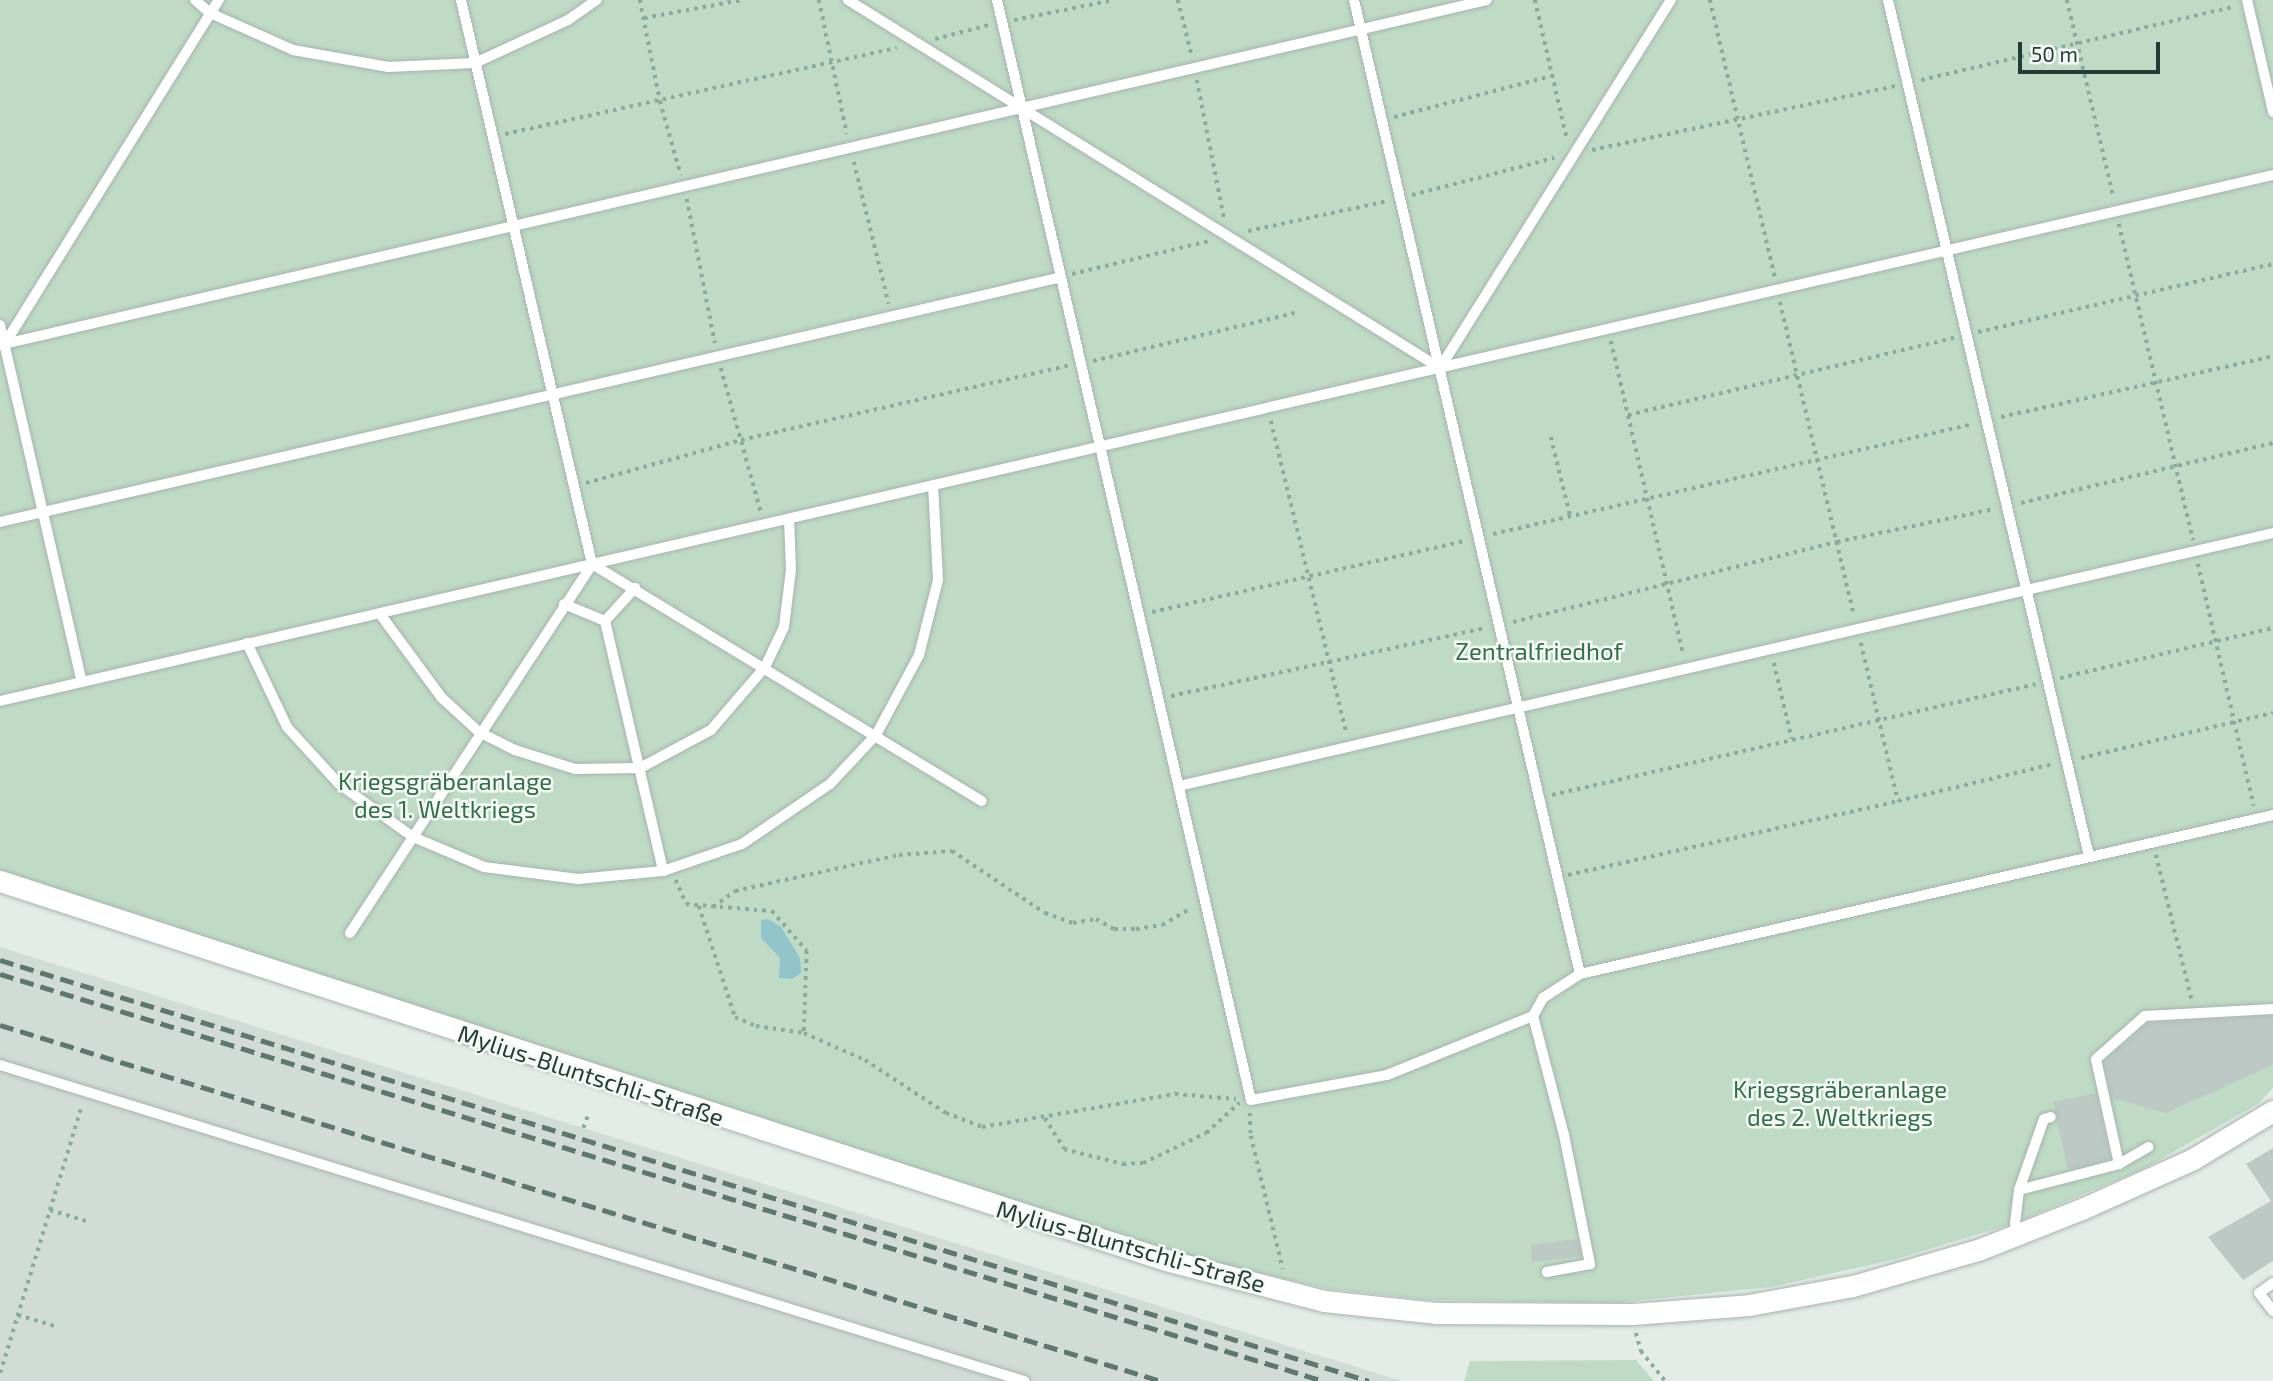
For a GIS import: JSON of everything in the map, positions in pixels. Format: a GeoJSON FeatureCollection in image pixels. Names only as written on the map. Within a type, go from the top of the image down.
{"type":"FeatureCollection","features":[{"type":"Feature","properties":{"kind":"street","name":"Mylius-Bluntschli-Straße"},"geometry":{"type":"LineString","coordinates":[[0,881],[1166,1260],[1324,1301],[1424,1312],[1633,1314],[1749,1305],[1853,1286],[2018,1234],[2154,1178],[2273,1111]]}},
{"type":"Feature","properties":{"kind":"lane"},"geometry":{"type":"LineString","coordinates":[[195,0],[210,13],[293,50],[388,67],[475,63],[568,20],[597,0]]}},
{"type":"Feature","properties":{"kind":"lane"},"geometry":{"type":"LineString","coordinates":[[1,347],[219,0]]}},
{"type":"Feature","properties":{"kind":"lane"},"geometry":{"type":"LineString","coordinates":[[461,0],[592,564],[982,801]]}},
{"type":"Feature","properties":{"kind":"lane"},"geometry":{"type":"LineString","coordinates":[[848,0],[1440,368]]}},
{"type":"Feature","properties":{"kind":"lane"},"geometry":{"type":"LineString","coordinates":[[997,0],[1058,278],[1251,1100],[1387,1075],[1533,1016],[1544,998],[1580,974],[2273,815]]}},
{"type":"Feature","properties":{"kind":"lane"},"geometry":{"type":"LineString","coordinates":[[1354,0],[1580,974]]}},
{"type":"Feature","properties":{"kind":"lane"},"geometry":{"type":"LineString","coordinates":[[1,347],[513,224],[1487,0]]}},
{"type":"Feature","properties":{"kind":"lane"},"geometry":{"type":"LineString","coordinates":[[1440,368],[1671,0]]}},
{"type":"Feature","properties":{"kind":"lane"},"geometry":{"type":"LineString","coordinates":[[1888,0],[2089,856]]}},
{"type":"Feature","properties":{"kind":"lane"},"geometry":{"type":"LineString","coordinates":[[2247,0],[2273,112]]}},
{"type":"Feature","properties":{"kind":"lane"},"geometry":{"type":"LineString","coordinates":[[0,701],[2273,175]]}},
{"type":"Feature","properties":{"kind":"lane"},"geometry":{"type":"LineString","coordinates":[[0,522],[1058,278]]}},
{"type":"Feature","properties":{"kind":"lane"},"geometry":{"type":"LineString","coordinates":[[0,324],[1,347],[46,511],[82,682]]}},
{"type":"Feature","properties":{"kind":"lane"},"geometry":{"type":"LineString","coordinates":[[247,643],[287,727],[339,784],[413,837],[484,867],[578,879],[667,870],[742,844],[830,785],[876,735],[919,655],[938,580],[933,486]]}},
{"type":"Feature","properties":{"kind":"lane"},"geometry":{"type":"LineString","coordinates":[[380,614],[434,688],[479,732],[515,750],[575,769],[640,768],[711,730],[765,667],[784,627],[791,569],[789,519]]}},
{"type":"Feature","properties":{"kind":"lane"},"geometry":{"type":"LineString","coordinates":[[1179,786],[2273,533]]}},
{"type":"Feature","properties":{"kind":"lane"},"geometry":{"type":"LineString","coordinates":[[350,933],[479,732],[592,564]]}},
{"type":"Feature","properties":{"kind":"lane"},"geometry":{"type":"LineString","coordinates":[[605,621],[635,588]]}},
{"type":"Feature","properties":{"kind":"lane"},"geometry":{"type":"LineString","coordinates":[[564,604],[605,621]]}},
{"type":"Feature","properties":{"kind":"lane"},"geometry":{"type":"LineString","coordinates":[[605,621],[667,870]]}},
{"type":"Feature","properties":{"kind":"lane"},"geometry":{"type":"LineString","coordinates":[[2119,1164],[2096,1059],[2146,1016],[2273,1009]]}},
{"type":"Feature","properties":{"kind":"lane"},"geometry":{"type":"LineString","coordinates":[[1533,1016],[1564,1135],[1590,1265],[1547,1272]]}},
{"type":"Feature","properties":{"kind":"lane"},"geometry":{"type":"LineString","coordinates":[[0,1065],[1024,1381]]}},
{"type":"Feature","properties":{"kind":"lane"},"geometry":{"type":"LineString","coordinates":[[2018,1234],[2015,1223],[2019,1191],[2044,1119],[2051,1117]]}},
{"type":"Feature","properties":{"kind":"lane"},"geometry":{"type":"LineString","coordinates":[[2019,1191],[2119,1164],[2148,1147]]}},
{"type":"Feature","properties":{"kind":"lane"},"geometry":{"type":"LineString","coordinates":[[2273,1283],[2259,1293],[2273,1311]]}},
{"type":"Feature","properties":{"kind":"path"},"geometry":{"type":"LineString","coordinates":[[640,0],[660,101],[684,185],[718,356],[764,524]]}},
{"type":"Feature","properties":{"kind":"path"},"geometry":{"type":"LineString","coordinates":[[643,18],[742,0]]}},
{"type":"Feature","properties":{"kind":"path"},"geometry":{"type":"LineString","coordinates":[[819,0],[831,65],[892,316]]}},
{"type":"Feature","properties":{"kind":"path"},"geometry":{"type":"LineString","coordinates":[[492,136],[831,65],[1002,22],[1114,0]]}},
{"type":"Feature","properties":{"kind":"path"},"geometry":{"type":"LineString","coordinates":[[1058,278],[1227,236],[1195,68],[1178,0]]}},
{"type":"Feature","properties":{"kind":"path"},"geometry":{"type":"LineString","coordinates":[[1535,0],[1563,133],[1575,153]]}},
{"type":"Feature","properties":{"kind":"path"},"geometry":{"type":"LineString","coordinates":[[1710,0],[1898,801]]}},
{"type":"Feature","properties":{"kind":"path"},"geometry":{"type":"LineString","coordinates":[[2067,0],[2257,818]]}},
{"type":"Feature","properties":{"kind":"path"},"geometry":{"type":"LineString","coordinates":[[1381,120],[1551,76]]}},
{"type":"Feature","properties":{"kind":"path"},"geometry":{"type":"LineString","coordinates":[[1628,415],[2273,264]]}},
{"type":"Feature","properties":{"kind":"path"},"geometry":{"type":"LineString","coordinates":[[574,486],[741,440],[1294,313]]}},
{"type":"Feature","properties":{"kind":"path"},"geometry":{"type":"LineString","coordinates":[[1608,329],[1686,668]]}},
{"type":"Feature","properties":{"kind":"path"},"geometry":{"type":"LineString","coordinates":[[1139,615],[2273,356]]}},
{"type":"Feature","properties":{"kind":"path"},"geometry":{"type":"LineString","coordinates":[[1268,408],[1350,746]]}},
{"type":"Feature","properties":{"kind":"path"},"geometry":{"type":"LineString","coordinates":[[1551,437],[1570,515]]}},
{"type":"Feature","properties":{"kind":"path"},"geometry":{"type":"LineString","coordinates":[[1159,699],[1499,625],[1668,586],[1837,542],[2176,468],[2273,443]]}},
{"type":"Feature","properties":{"kind":"path"},"geometry":{"type":"LineString","coordinates":[[1539,798],[1792,739],[1771,650]]}},
{"type":"Feature","properties":{"kind":"path"},"geometry":{"type":"LineString","coordinates":[[1558,877],[2273,713]]}},
{"type":"Feature","properties":{"kind":"path"},"geometry":{"type":"LineString","coordinates":[[2153,842],[2195,1013]]}},
{"type":"Feature","properties":{"kind":"path"},"geometry":{"type":"LineString","coordinates":[[712,907],[735,891],[899,855],[952,851],[1045,913],[1073,923],[1096,919],[1114,929],[1162,925],[1206,900]]}},
{"type":"Feature","properties":{"kind":"path"},"geometry":{"type":"LineString","coordinates":[[667,870],[686,904],[772,911],[807,951],[804,1033]]}},
{"type":"Feature","properties":{"kind":"path"},"geometry":{"type":"LineString","coordinates":[[699,906],[735,1017],[755,1026],[804,1033],[865,1060],[946,1113],[982,1127],[1045,1118],[1102,1104],[1175,1094],[1243,1099],[1206,1133],[1143,1163],[1123,1164],[1064,1149],[1045,1118]]}},
{"type":"Feature","properties":{"kind":"path"},"geometry":{"type":"LineString","coordinates":[[1251,1100],[1251,1136],[1283,1269]]}},
{"type":"Feature","properties":{"kind":"path"},"geometry":{"type":"LineString","coordinates":[[0,1373],[83,1103]]}},
{"type":"Feature","properties":{"kind":"path"},"geometry":{"type":"LineString","coordinates":[[583,1128],[589,1115]]}},
{"type":"Feature","properties":{"kind":"path"},"geometry":{"type":"LineString","coordinates":[[50,1210],[90,1222]]}},
{"type":"Feature","properties":{"kind":"path"},"geometry":{"type":"LineString","coordinates":[[1633,1314],[1641,1351],[1665,1381]]}},
{"type":"Feature","properties":{"kind":"path"},"geometry":{"type":"LineString","coordinates":[[18,1315],[58,1327]]}},
{"type":"Feature","properties":{"kind":"shaded area"},"geometry":{"type":"Polygon","coordinates":[[[0,947],[425,1079],[1402,1381],[0,1381],[0,947]]]}},
{"type":"Feature","properties":{"kind":"green space","name":"Zentralfriedhof"},"geometry":{"type":"Polygon","coordinates":[[[0,0],[2273,0],[2273,1088],[2258,1104],[2143,1169],[2015,1223],[1896,1259],[1771,1287],[1612,1303],[1428,1300],[1329,1289],[1167,1252],[0,870],[0,0]]]}},
{"type":"Feature","properties":{"kind":"green space"},"geometry":{"type":"Polygon","coordinates":[[[1636,1360],[1654,1381],[1464,1381],[1470,1361],[1636,1360]]]}},
{"type":"Feature","properties":{"kind":"water"},"geometry":{"type":"Polygon","coordinates":[[[768,919],[781,927],[800,958],[801,973],[792,979],[779,978],[780,958],[761,938],[761,920],[768,919]]]}},
{"type":"Feature","properties":{"kind":"building"},"geometry":{"type":"Polygon","coordinates":[[[2273,1016],[2273,1065],[2166,1113],[2112,1098],[2104,1062],[2148,1023],[2273,1016]]]}},
{"type":"Feature","properties":{"kind":"building"},"geometry":{"type":"Polygon","coordinates":[[[2096,1093],[2110,1159],[2068,1170],[2053,1102],[2096,1093]]]}},
{"type":"Feature","properties":{"kind":"building"},"geometry":{"type":"Polygon","coordinates":[[[2273,1148],[2273,1261],[2243,1280],[2208,1237],[2271,1201],[2246,1164],[2273,1148]]]}},
{"type":"Feature","properties":{"kind":"building"},"geometry":{"type":"Polygon","coordinates":[[[1577,1239],[1581,1256],[1532,1262],[1531,1245],[1577,1239]]]}},
{"type":"Feature","properties":{"kind":"railway"},"geometry":{"type":"LineString","coordinates":[[0,960],[1369,1381]]}},
{"type":"Feature","properties":{"kind":"railway"},"geometry":{"type":"LineString","coordinates":[[0,974],[1324,1381]]}},
{"type":"Feature","properties":{"kind":"railway"},"geometry":{"type":"LineString","coordinates":[[0,1025],[1161,1381]]}},
{"type":"Feature","properties":{"kind":"park label","name":"Kriegsgräberanlage des 1. Weltkriegs"},"geometry":{"type":"Point","coordinates":[445,795]}},
{"type":"Feature","properties":{"kind":"park label","name":"Kriegsgräberanlage des 2. Weltkriegs"},"geometry":{"type":"Point","coordinates":[1840,1103]}}]}
